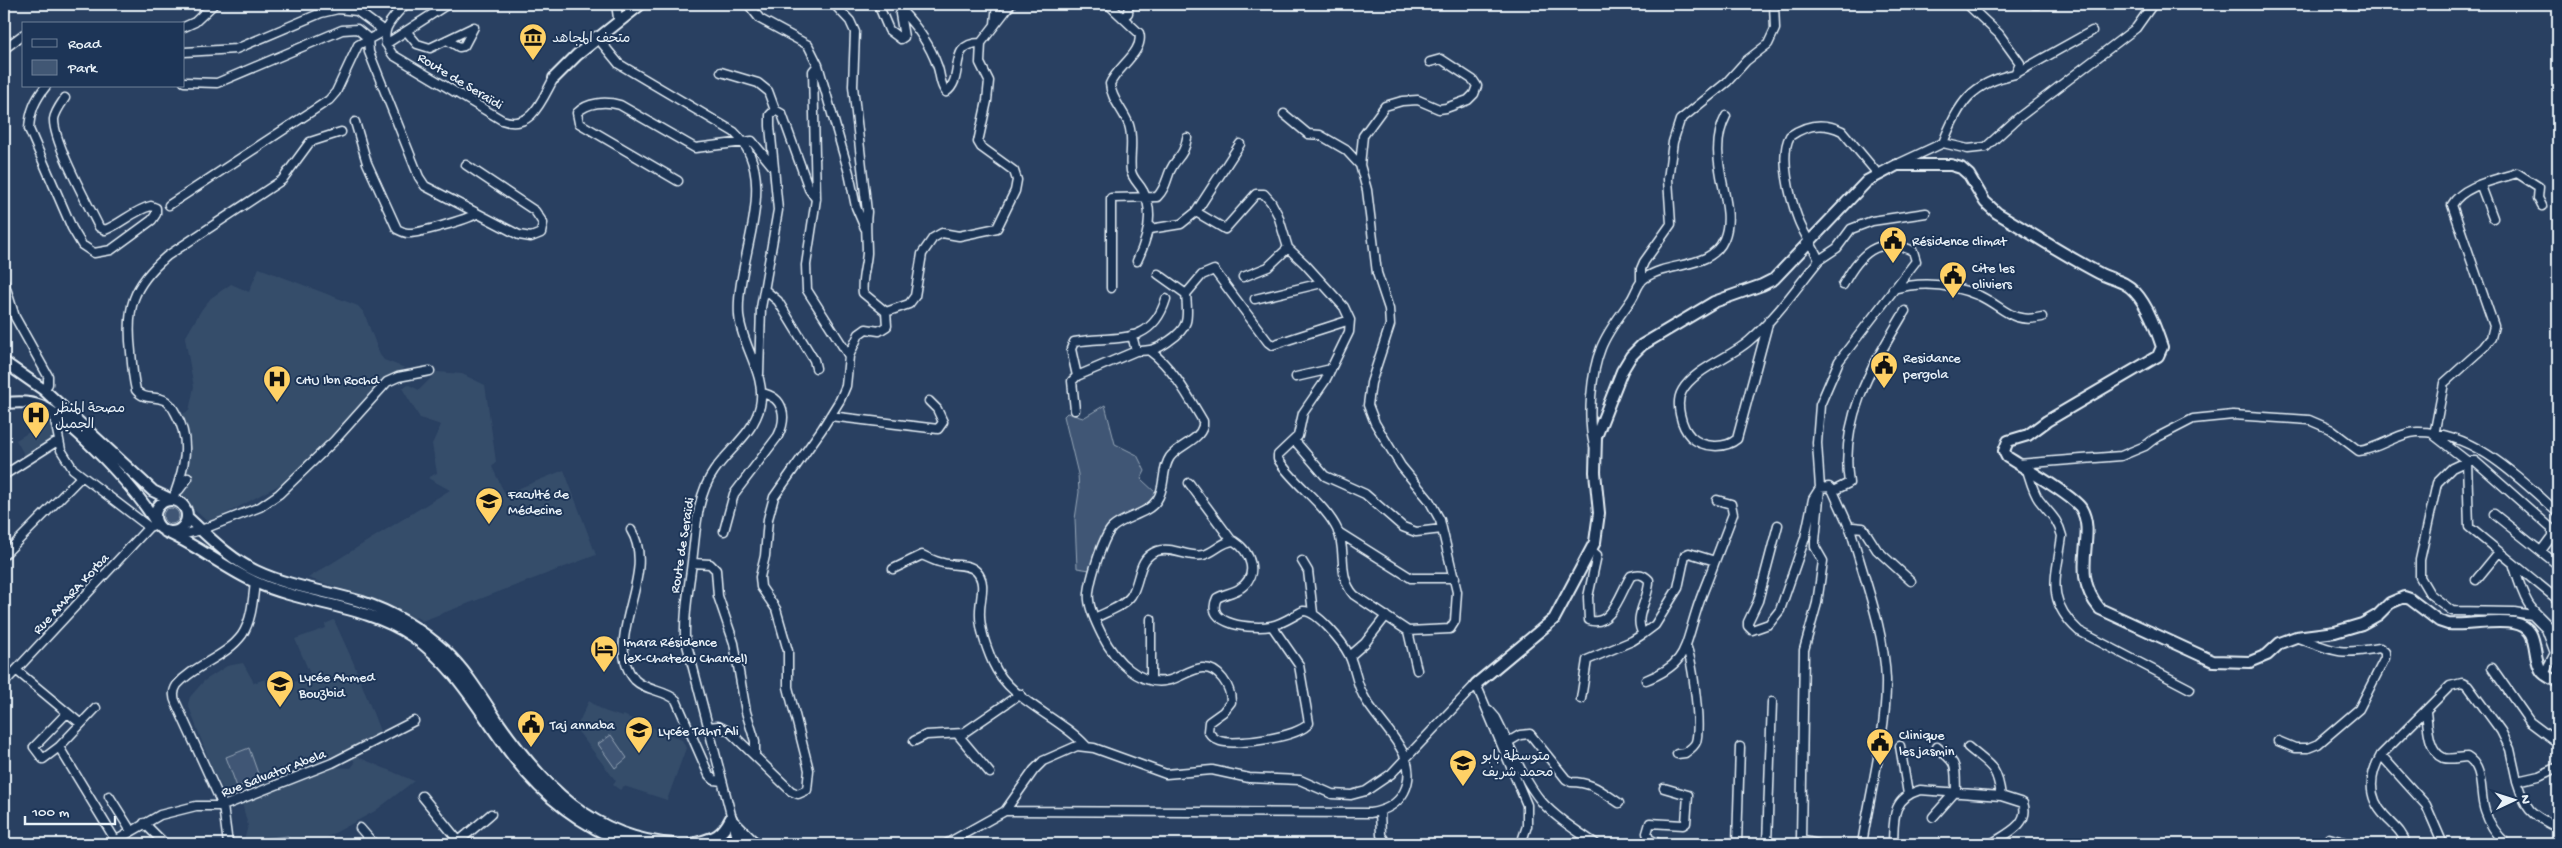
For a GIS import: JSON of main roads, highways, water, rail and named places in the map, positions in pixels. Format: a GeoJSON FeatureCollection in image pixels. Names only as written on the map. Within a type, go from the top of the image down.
{"type":"FeatureCollection","features":[{"type":"Feature","properties":{"kind":"main road","name":"Route de Seraïdi"},"geometry":{"type":"LineString","coordinates":[[595,38],[637,4]]}},
{"type":"Feature","properties":{"kind":"main road","name":"Route de Seraïdi"},"geometry":{"type":"LineString","coordinates":[[554,78],[568,58],[642,4]]}},
{"type":"Feature","properties":{"kind":"main road"},"geometry":{"type":"LineString","coordinates":[[1476,684],[1554,619],[1591,550],[1598,528],[1596,437],[1622,370],[1631,356],[1642,345],[1714,302],[1762,286],[1774,279],[1867,181],[1897,165],[1951,165],[1961,168],[1969,175],[1985,202],[1997,213],[2099,274],[2120,280],[2128,285],[2143,304],[2158,335],[2162,347],[2158,356],[2047,421],[2028,435],[2008,441],[2004,451],[2007,457],[2073,499],[2081,509],[2085,534],[2083,569],[2086,586],[2100,609],[2213,661],[2250,662],[2267,655],[2280,643],[2296,637],[2335,632],[2362,624],[2378,615],[2390,603],[2404,598],[2410,599],[2439,622],[2448,624],[2513,623],[2524,626],[2532,634],[2539,666],[2544,674],[2558,683]]}},
{"type":"Feature","properties":{"kind":"main road"},"geometry":{"type":"LineString","coordinates":[[4,362],[44,390],[153,491],[172,498],[186,508],[188,518],[228,554],[257,571],[274,578],[362,602],[413,626],[446,653],[461,669],[522,755],[566,802],[630,836],[651,843],[675,844]]}},
{"type":"Feature","properties":{"kind":"main road"},"geometry":{"type":"LineString","coordinates":[[4,403],[26,402],[44,408],[70,426],[141,500],[154,524],[166,532],[177,536],[255,582],[364,613],[411,635],[440,658],[454,674],[515,759],[535,783],[562,809],[580,821],[628,844]]}},
{"type":"Feature","properties":{"kind":"main road"},"geometry":{"type":"LineString","coordinates":[[154,524],[158,507],[172,498]]}},
{"type":"Feature","properties":{"kind":"main road"},"geometry":{"type":"LineString","coordinates":[[166,532],[182,528],[188,518]]}},
{"type":"Feature","properties":{"kind":"main road"},"geometry":{"type":"LineString","coordinates":[[692,844],[714,838],[724,831],[731,818]]}},
{"type":"Feature","properties":{"kind":"main road"},"geometry":{"type":"LineString","coordinates":[[701,844],[733,841],[746,837],[756,843]]}},
{"type":"Feature","properties":{"kind":"place","name":"متحف المجاهد"},"geometry":{"type":"Point","coordinates":[533,61]}},
{"type":"Feature","properties":{"kind":"place","name":"Résidence climat"},"geometry":{"type":"Point","coordinates":[1893,264]}},
{"type":"Feature","properties":{"kind":"place","name":"Cite les oliviers"},"geometry":{"type":"Point","coordinates":[1953,299]}},
{"type":"Feature","properties":{"kind":"place","name":"Residance pergola"},"geometry":{"type":"Point","coordinates":[1884,389]}},
{"type":"Feature","properties":{"kind":"place","name":"CHU Ibn Rochd"},"geometry":{"type":"Point","coordinates":[277,403]}},
{"type":"Feature","properties":{"kind":"place","name":"مصحة المنظر الجميل"},"geometry":{"type":"Point","coordinates":[36,439]}},
{"type":"Feature","properties":{"kind":"place","name":"Faculté de Médecine"},"geometry":{"type":"Point","coordinates":[489,525]}},
{"type":"Feature","properties":{"kind":"place","name":"Imara Résidence (ex-Chateau Chancel)"},"geometry":{"type":"Point","coordinates":[604,673]}},
{"type":"Feature","properties":{"kind":"place","name":"Lycée Ahmed Bouzbid"},"geometry":{"type":"Point","coordinates":[280,708]}},
{"type":"Feature","properties":{"kind":"place","name":"Taj annaba"},"geometry":{"type":"Point","coordinates":[531,748]}},
{"type":"Feature","properties":{"kind":"place","name":"Lycée Tahri Ali"},"geometry":{"type":"Point","coordinates":[639,754]}},
{"type":"Feature","properties":{"kind":"place","name":"Clinique les jasmin"},"geometry":{"type":"Point","coordinates":[1880,766]}},
{"type":"Feature","properties":{"kind":"place","name":"متوسطة بابو محمد شريف"},"geometry":{"type":"Point","coordinates":[1463,787]}}]}
